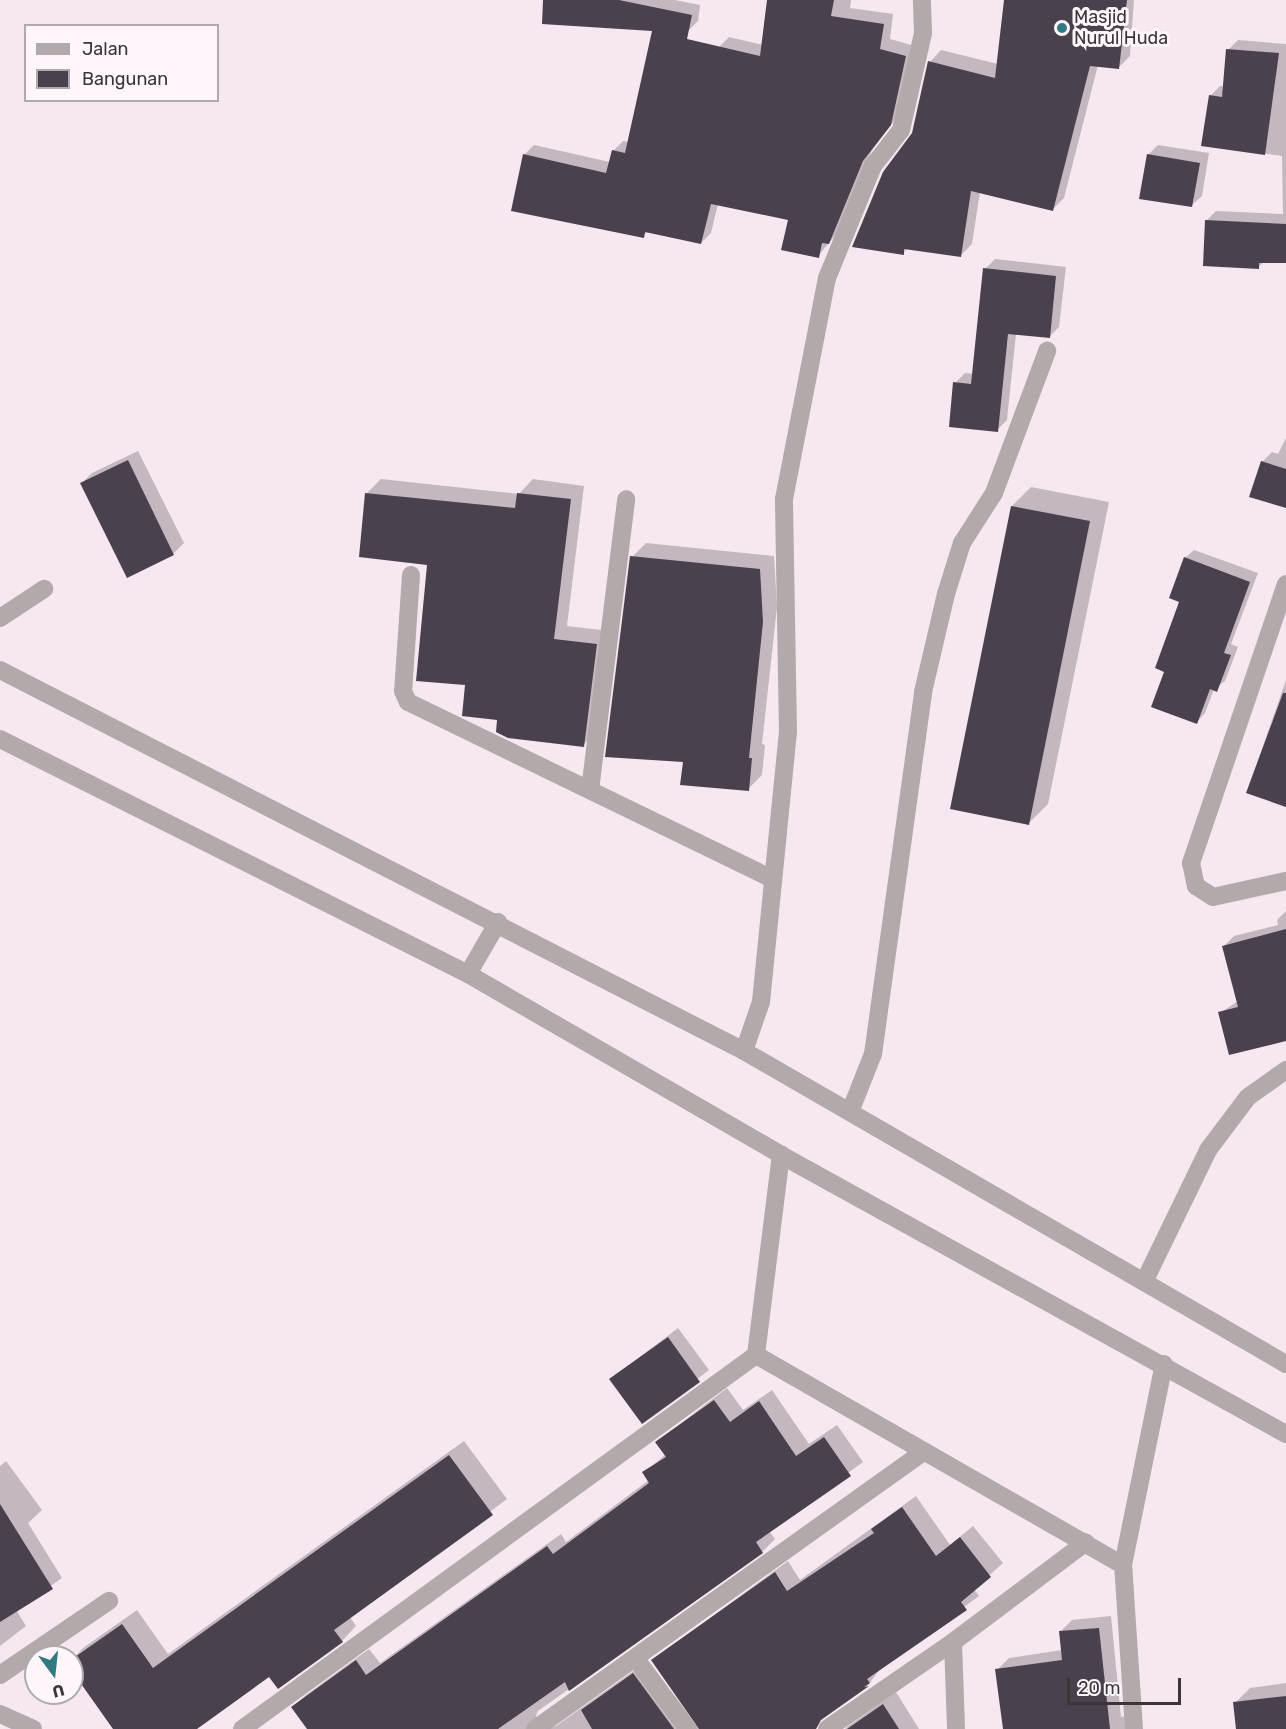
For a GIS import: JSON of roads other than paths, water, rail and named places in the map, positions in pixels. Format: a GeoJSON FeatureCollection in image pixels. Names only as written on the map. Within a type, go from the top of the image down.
{"type":"FeatureCollection","features":[{"type":"Feature","properties":{"kind":"street"},"geometry":{"type":"LineString","coordinates":[[744,1051],[761,1002],[788,732],[784,499],[827,278],[873,166],[901,130],[924,33],[922,0]]}},
{"type":"Feature","properties":{"kind":"street"},"geometry":{"type":"LineString","coordinates":[[850,1112],[873,1054],[923,692],[946,594],[962,543],[994,493],[1047,351]]}},
{"type":"Feature","properties":{"kind":"street"},"geometry":{"type":"LineString","coordinates":[[590,790],[627,499]]}},
{"type":"Feature","properties":{"kind":"street"},"geometry":{"type":"LineString","coordinates":[[411,575],[404,691],[408,702],[773,879]]}},
{"type":"Feature","properties":{"kind":"street"},"geometry":{"type":"LineString","coordinates":[[1286,584],[1191,863],[1196,886],[1214,897],[1286,881]]}},
{"type":"Feature","properties":{"kind":"street"},"geometry":{"type":"LineString","coordinates":[[0,618],[44,589]]}},
{"type":"Feature","properties":{"kind":"street"},"geometry":{"type":"LineString","coordinates":[[0,670],[498,922],[744,1051],[1145,1280],[1286,1364]]}},
{"type":"Feature","properties":{"kind":"street"},"geometry":{"type":"LineString","coordinates":[[0,739],[468,974],[781,1155],[1164,1364],[1286,1434]]}},
{"type":"Feature","properties":{"kind":"street"},"geometry":{"type":"LineString","coordinates":[[468,974],[498,922]]}},
{"type":"Feature","properties":{"kind":"street"},"geometry":{"type":"LineString","coordinates":[[1145,1280],[1208,1150],[1248,1097],[1286,1070]]}},
{"type":"Feature","properties":{"kind":"street"},"geometry":{"type":"LineString","coordinates":[[242,1729],[756,1356],[781,1155]]}},
{"type":"Feature","properties":{"kind":"street"},"geometry":{"type":"LineString","coordinates":[[756,1356],[1123,1565]]}},
{"type":"Feature","properties":{"kind":"street"},"geometry":{"type":"LineString","coordinates":[[1134,1729],[1123,1565],[1164,1364]]}},
{"type":"Feature","properties":{"kind":"street"},"geometry":{"type":"LineString","coordinates":[[535,1729],[924,1452]]}},
{"type":"Feature","properties":{"kind":"street"},"geometry":{"type":"LineString","coordinates":[[827,1729],[954,1642],[1086,1542]]}},
{"type":"Feature","properties":{"kind":"street"},"geometry":{"type":"LineString","coordinates":[[0,1676],[109,1601]]}},
{"type":"Feature","properties":{"kind":"street"},"geometry":{"type":"LineString","coordinates":[[954,1642],[956,1729]]}},
{"type":"Feature","properties":{"kind":"street"},"geometry":{"type":"LineString","coordinates":[[636,1659],[688,1729]]}},
{"type":"Feature","properties":{"kind":"street"},"geometry":{"type":"LineString","coordinates":[[0,1714],[33,1729]]}},
{"type":"Feature","properties":{"kind":"place","name":"Masjid Nurul Huda"},"geometry":{"type":"Point","coordinates":[1062,28]}}]}
